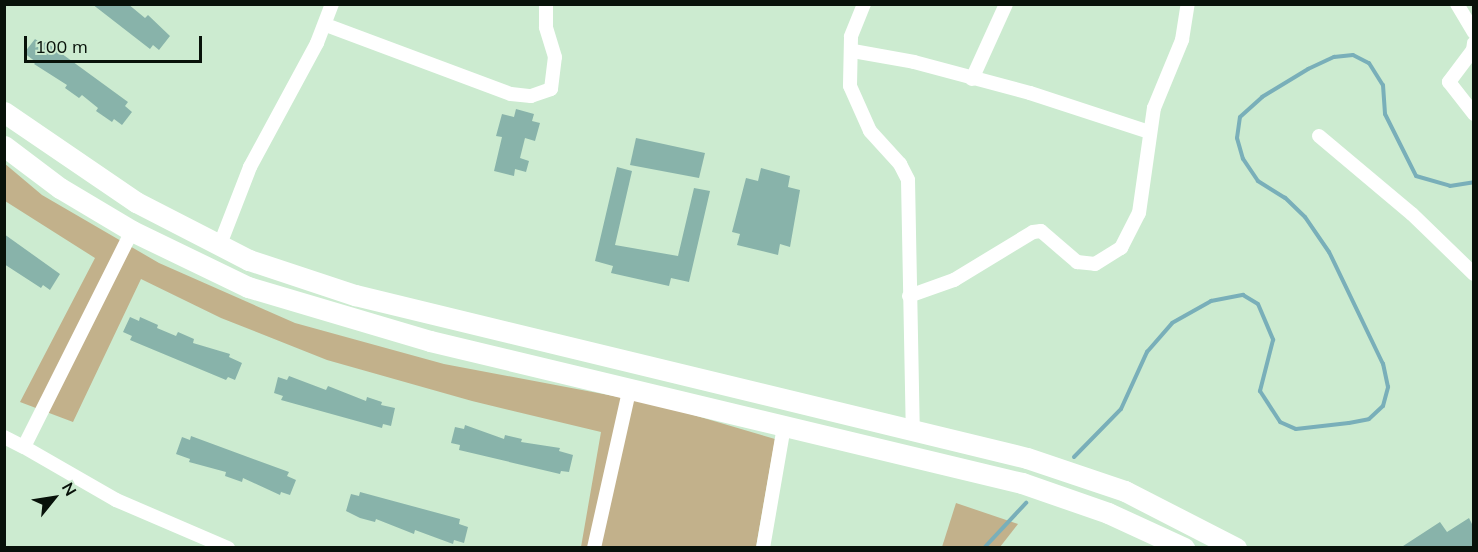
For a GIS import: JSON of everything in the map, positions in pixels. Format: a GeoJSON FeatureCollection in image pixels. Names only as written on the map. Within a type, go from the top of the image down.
{"type":"FeatureCollection","features":[{"type":"Feature","properties":{"kind":"highway"},"geometry":{"type":"LineString","coordinates":[[4,112],[97,178],[219,247],[355,295],[1027,458],[1116,487],[1176,514],[1236,548]]}},
{"type":"Feature","properties":{"kind":"highway"},"geometry":{"type":"LineString","coordinates":[[4,146],[60,188],[132,231],[248,287],[374,327],[1022,483],[1108,513],[1184,548]]}},
{"type":"Feature","properties":{"kind":"street"},"geometry":{"type":"LineString","coordinates":[[219,247],[250,167],[326,25],[332,4]]}},
{"type":"Feature","properties":{"kind":"street"},"geometry":{"type":"LineString","coordinates":[[326,25],[511,94],[531,96],[551,89],[555,57],[546,27],[546,4]]}},
{"type":"Feature","properties":{"kind":"street"},"geometry":{"type":"LineString","coordinates":[[864,4],[851,37],[850,86],[856,104],[870,131],[908,180],[913,430]]}},
{"type":"Feature","properties":{"kind":"street"},"geometry":{"type":"LineString","coordinates":[[972,79],[1006,4]]}},
{"type":"Feature","properties":{"kind":"street"},"geometry":{"type":"LineString","coordinates":[[909,296],[954,280],[1033,232],[1041,231],[1077,262],[1095,264],[1111,257],[1130,237],[1139,213],[1154,108],[1182,40],[1188,4]]}},
{"type":"Feature","properties":{"kind":"street"},"geometry":{"type":"LineString","coordinates":[[1457,4],[1473,32]]}},
{"type":"Feature","properties":{"kind":"street"},"geometry":{"type":"LineString","coordinates":[[1473,43],[1473,50],[1449,82],[1473,114]]}},
{"type":"Feature","properties":{"kind":"street"},"geometry":{"type":"LineString","coordinates":[[852,51],[914,62],[1030,93],[1149,132]]}},
{"type":"Feature","properties":{"kind":"street"},"geometry":{"type":"LineString","coordinates":[[1319,136],[1397,201],[1473,274]]}},
{"type":"Feature","properties":{"kind":"street"},"geometry":{"type":"LineString","coordinates":[[24,447],[132,231]]}},
{"type":"Feature","properties":{"kind":"street"},"geometry":{"type":"LineString","coordinates":[[594,548],[630,387]]}},
{"type":"Feature","properties":{"kind":"street"},"geometry":{"type":"LineString","coordinates":[[763,548],[784,426]]}},
{"type":"Feature","properties":{"kind":"street"},"geometry":{"type":"LineString","coordinates":[[4,437],[116,500],[228,548]]}},
{"type":"Feature","properties":{"kind":"shaded area"},"geometry":{"type":"Polygon","coordinates":[[[4,163],[42,195],[159,263],[295,323],[444,364],[656,404],[775,439],[756,547],[581,547],[601,432],[472,401],[327,360],[221,318],[141,279],[73,422],[20,402],[95,258],[5,201],[4,163]]]}},
{"type":"Feature","properties":{"kind":"shaded area"},"geometry":{"type":"Polygon","coordinates":[[[956,503],[1018,524],[1000,547],[942,547],[956,503]]]}},
{"type":"Feature","properties":{"kind":"building"},"geometry":{"type":"Polygon","coordinates":[[[92,4],[128,4],[145,18],[148,15],[170,36],[159,50],[153,45],[150,49],[92,4]]]}},
{"type":"Feature","properties":{"kind":"building"},"geometry":{"type":"Polygon","coordinates":[[[35,39],[41,43],[43,40],[128,102],[125,106],[132,112],[122,125],[114,119],[112,122],[96,111],[98,108],[82,95],[79,98],[65,88],[67,85],[34,64],[36,62],[24,53],[35,39]]]}},
{"type":"Feature","properties":{"kind":"building"},"geometry":{"type":"Polygon","coordinates":[[[516,109],[534,114],[532,121],[540,123],[535,141],[525,138],[520,158],[529,161],[526,172],[515,169],[514,176],[494,171],[502,137],[496,136],[502,114],[514,117],[516,109]]]}},
{"type":"Feature","properties":{"kind":"building"},"geometry":{"type":"Polygon","coordinates":[[[636,138],[705,153],[699,178],[630,165],[636,138]]]}},
{"type":"Feature","properties":{"kind":"building"},"geometry":{"type":"Polygon","coordinates":[[[617,167],[632,171],[615,245],[678,256],[694,188],[710,191],[689,282],[671,278],[669,286],[611,273],[613,266],[595,261],[617,167]]]}},
{"type":"Feature","properties":{"kind":"building"},"geometry":{"type":"Polygon","coordinates":[[[761,168],[790,176],[788,187],[800,190],[790,247],[780,244],[778,255],[737,245],[740,234],[732,232],[746,178],[758,181],[761,168]]]}},
{"type":"Feature","properties":{"kind":"building"},"geometry":{"type":"Polygon","coordinates":[[[4,234],[60,274],[50,290],[43,285],[41,288],[4,264],[4,234]]]}},
{"type":"Feature","properties":{"kind":"building"},"geometry":{"type":"Polygon","coordinates":[[[130,317],[139,321],[140,317],[176,336],[178,332],[194,339],[193,343],[230,354],[229,357],[242,363],[235,380],[228,377],[226,380],[130,340],[132,336],[123,332],[130,317]]]}},
{"type":"Feature","properties":{"kind":"building"},"geometry":{"type":"Polygon","coordinates":[[[289,376],[326,390],[328,386],[366,401],[367,397],[382,402],[381,405],[395,408],[391,426],[383,424],[382,428],[281,400],[283,396],[274,393],[278,377],[287,380],[289,376]]]}},
{"type":"Feature","properties":{"kind":"building"},"geometry":{"type":"Polygon","coordinates":[[[465,425],[504,439],[505,435],[522,439],[521,442],[560,448],[559,451],[573,455],[569,472],[561,471],[560,474],[459,450],[460,445],[451,443],[455,427],[464,429],[465,425]]]}},
{"type":"Feature","properties":{"kind":"building"},"geometry":{"type":"Polygon","coordinates":[[[191,436],[289,472],[287,476],[296,480],[290,495],[281,492],[280,495],[243,478],[242,482],[225,476],[226,472],[189,462],[190,459],[176,454],[182,437],[190,440],[191,436]]]}},
{"type":"Feature","properties":{"kind":"building"},"geometry":{"type":"Polygon","coordinates":[[[360,492],[460,519],[459,524],[468,527],[464,543],[454,540],[453,544],[415,530],[414,534],[376,519],[375,522],[360,518],[346,511],[351,494],[359,496],[360,492]]]}},
{"type":"Feature","properties":{"kind":"building"},"geometry":{"type":"Polygon","coordinates":[[[1469,518],[1473,526],[1473,548],[1400,548],[1440,522],[1447,532],[1469,518]]]}},
{"type":"Feature","properties":{"kind":"waterway"},"geometry":{"type":"LineString","coordinates":[[1074,457],[1121,409],[1147,352],[1172,323],[1211,301],[1243,295],[1258,304],[1273,340],[1260,391],[1280,422],[1296,429],[1349,423],[1369,419],[1383,406],[1388,387],[1383,364],[1329,252],[1305,217],[1285,198],[1258,181],[1243,159],[1237,138],[1240,117],[1262,97],[1308,69],[1334,57],[1353,55],[1369,63],[1383,85],[1385,114],[1416,176],[1450,186],[1474,182]]}},
{"type":"Feature","properties":{"kind":"waterway"},"geometry":{"type":"LineString","coordinates":[[984,548],[1026,503]]}}]}
